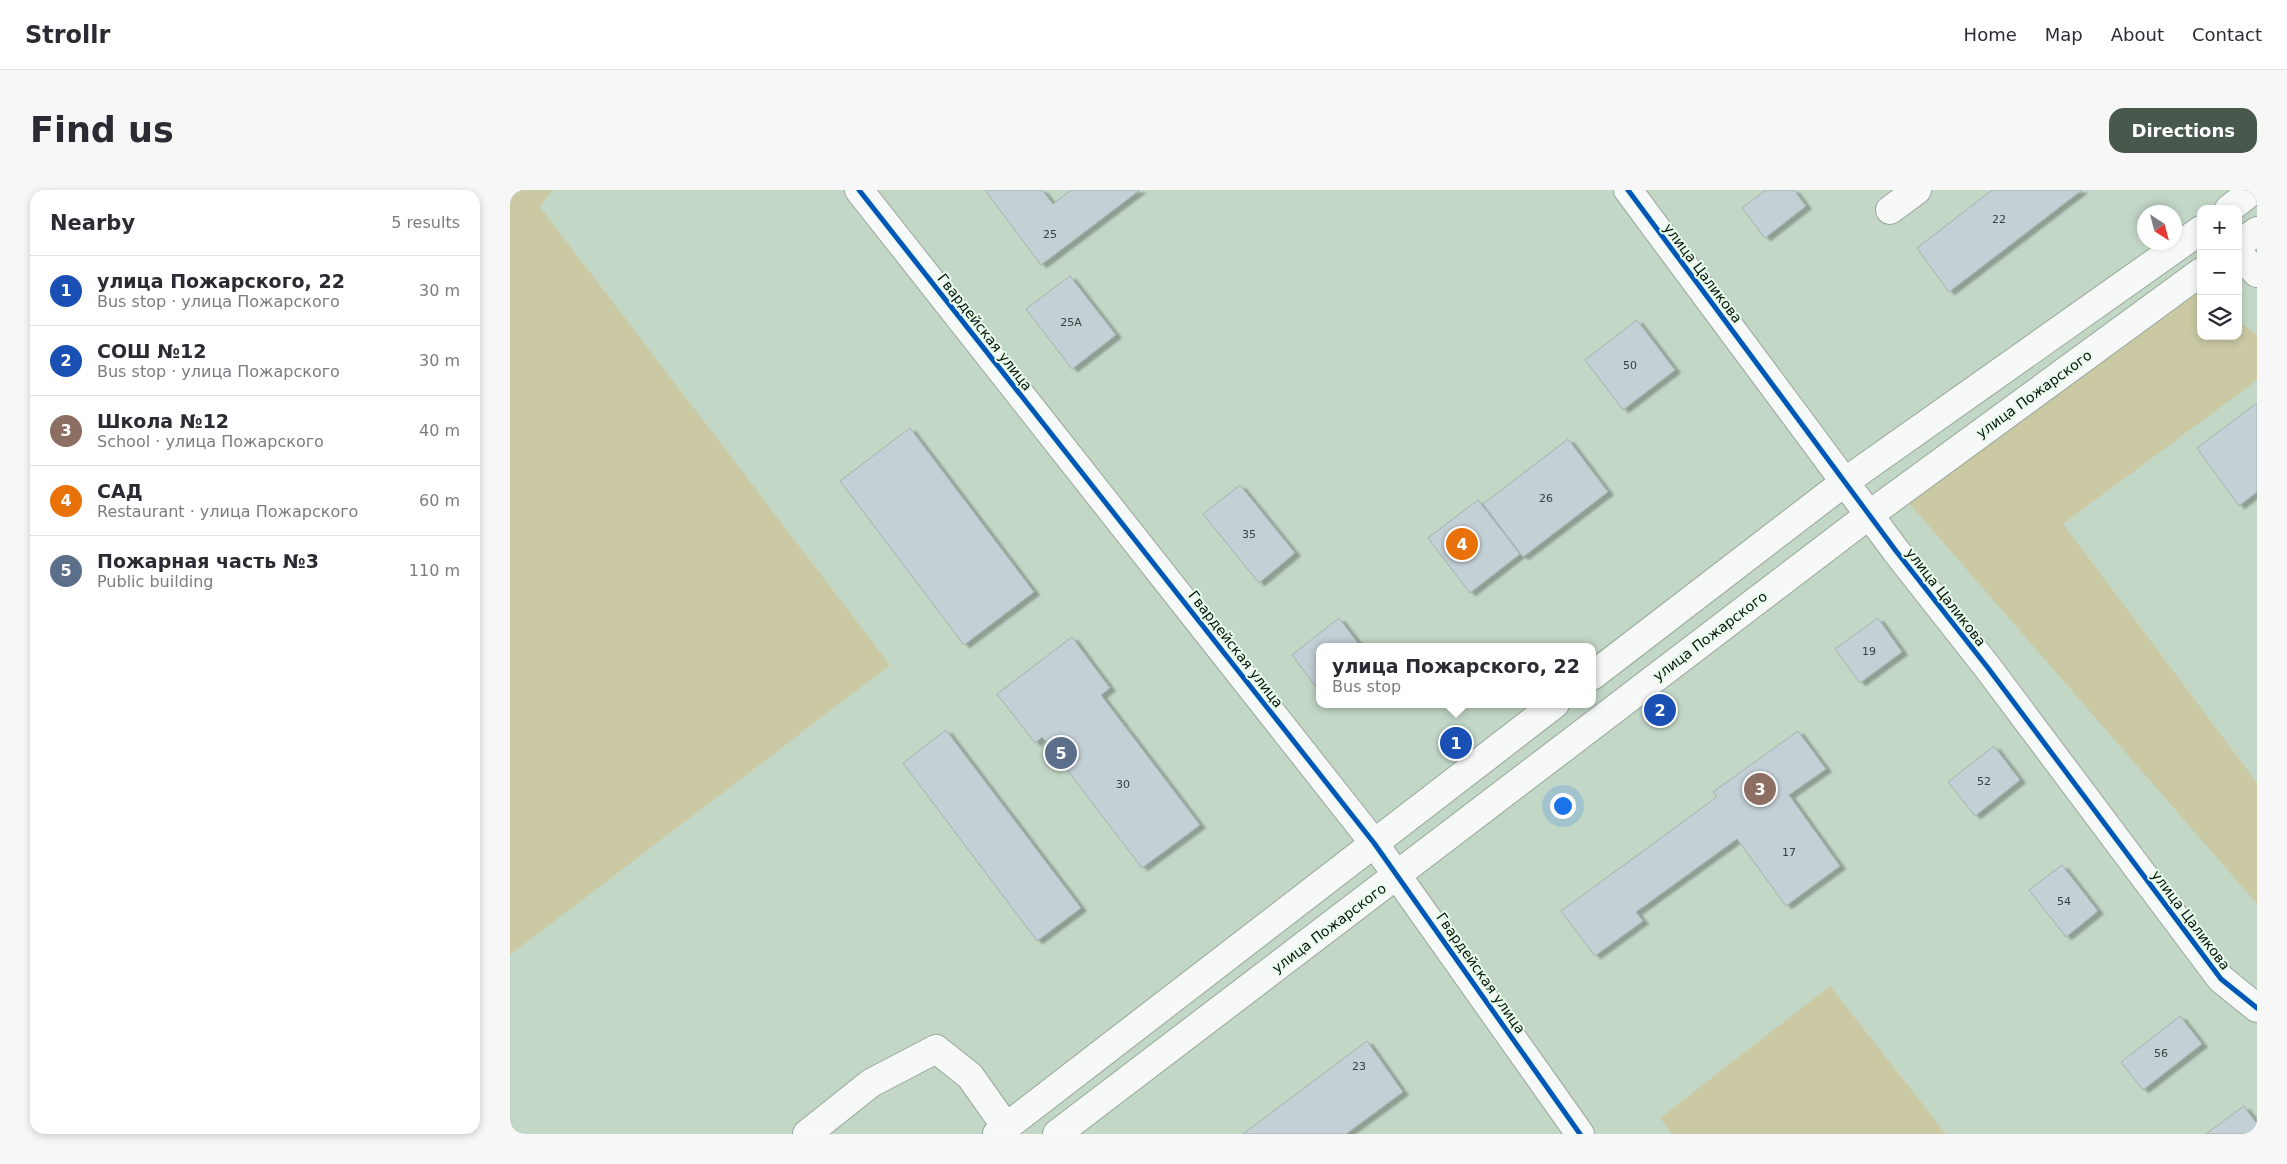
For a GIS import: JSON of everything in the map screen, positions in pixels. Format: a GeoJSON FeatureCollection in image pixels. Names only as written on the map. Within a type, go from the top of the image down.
{"type":"FeatureCollection","features":[{"type":"Feature","properties":{"kind":"main road","name":"Гвардейская улица"},"geometry":{"type":"LineString","coordinates":[[859,190],[1374,843],[1580,1134]]}},
{"type":"Feature","properties":{"kind":"main road","name":"улица Цаликова"},"geometry":{"type":"LineString","coordinates":[[1628,190],[1846,481],[1868,515],[1988,668],[2221,979],[2257,1008]]}},
{"type":"Feature","properties":{"kind":"main road"},"geometry":{"type":"LineString","coordinates":[[1890,210],[1917,190]]}},
{"type":"Feature","properties":{"kind":"main road"},"geometry":{"type":"LineString","coordinates":[[2233,205],[2253,190]]}},
{"type":"Feature","properties":{"kind":"main road"},"geometry":{"type":"LineString","coordinates":[[2242,242],[2257,232]]}},
{"type":"Feature","properties":{"kind":"main road"},"geometry":{"type":"LineString","coordinates":[[1596,673],[1846,481],[2197,233]]}},
{"type":"Feature","properties":{"kind":"main road"},"geometry":{"type":"LineString","coordinates":[[2242,257],[2257,273]]}},
{"type":"Feature","properties":{"kind":"main road","name":"улица Пожарского"},"geometry":{"type":"LineString","coordinates":[[1057,1134],[1398,876],[1868,515],[2197,275]]}},
{"type":"Feature","properties":{"kind":"main road"},"geometry":{"type":"LineString","coordinates":[[807,1134],[871,1083],[936,1049],[970,1076],[1002,1131],[1550,708]]}},
{"type":"Feature","properties":{"kind":"green space"},"geometry":{"type":"Polygon","coordinates":[[[510,190],[553,190],[540,207],[890,665],[510,955],[510,190]]]}},
{"type":"Feature","properties":{"kind":"green space"},"geometry":{"type":"Polygon","coordinates":[[[2197,293],[2197,340],[2242,340],[2242,324],[2257,335],[2257,380],[2063,524],[2257,783],[2257,904],[1909,503],[2197,293]]]}},
{"type":"Feature","properties":{"kind":"green space"},"geometry":{"type":"Polygon","coordinates":[[[1830,986],[1946,1134],[1672,1134],[1660,1118],[1830,986]]]}},
{"type":"Feature","properties":{"kind":"building"},"geometry":{"type":"Polygon","coordinates":[[[985,190],[1042,190],[1053,204],[1071,190],[1140,190],[1041,265],[985,190]]]}},
{"type":"Feature","properties":{"kind":"building"},"geometry":{"type":"Polygon","coordinates":[[[1766,190],[1794,190],[1806,206],[1765,238],[1742,208],[1766,190]]]}},
{"type":"Feature","properties":{"kind":"building"},"geometry":{"type":"Polygon","coordinates":[[[1992,190],[2082,190],[1949,292],[1917,248],[1992,190]]]}},
{"type":"Feature","properties":{"kind":"building"},"geometry":{"type":"Polygon","coordinates":[[[1070,276],[1116,335],[1072,369],[1026,309],[1070,276]]]}},
{"type":"Feature","properties":{"kind":"building"},"geometry":{"type":"Polygon","coordinates":[[[1637,320],[1675,370],[1623,410],[1585,360],[1637,320]]]}},
{"type":"Feature","properties":{"kind":"building"},"geometry":{"type":"Polygon","coordinates":[[[2257,403],[2257,492],[2239,506],[2197,448],[2257,403]]]}},
{"type":"Feature","properties":{"kind":"building"},"geometry":{"type":"Polygon","coordinates":[[[910,428],[1034,592],[964,645],[840,481],[910,428]]]}},
{"type":"Feature","properties":{"kind":"building"},"geometry":{"type":"Polygon","coordinates":[[[1568,439],[1608,492],[1523,557],[1483,504],[1568,439]]]}},
{"type":"Feature","properties":{"kind":"building"},"geometry":{"type":"Polygon","coordinates":[[[1240,485],[1295,553],[1259,583],[1203,514],[1240,485]]]}},
{"type":"Feature","properties":{"kind":"building"},"geometry":{"type":"Polygon","coordinates":[[[1478,500],[1520,554],[1470,593],[1428,538],[1478,500]]]}},
{"type":"Feature","properties":{"kind":"building"},"geometry":{"type":"Polygon","coordinates":[[[1339,618],[1358,643],[1316,643],[1316,687],[1292,655],[1339,618]]]}},
{"type":"Feature","properties":{"kind":"building"},"geometry":{"type":"Polygon","coordinates":[[[1878,618],[1902,652],[1860,683],[1835,649],[1878,618]]]}},
{"type":"Feature","properties":{"kind":"building"},"geometry":{"type":"Polygon","coordinates":[[[1072,637],[1110,688],[1101,695],[1200,825],[1142,868],[1042,737],[1035,743],[997,694],[1072,637]]]}},
{"type":"Feature","properties":{"kind":"building"},"geometry":{"type":"Polygon","coordinates":[[[946,730],[1081,908],[1037,941],[903,763],[946,730]]]}},
{"type":"Feature","properties":{"kind":"building"},"geometry":{"type":"Polygon","coordinates":[[[1798,731],[1826,769],[1789,795],[1840,866],[1786,906],[1737,839],[1636,912],[1643,921],[1595,956],[1561,911],[1717,797],[1713,792],[1798,731]]]}},
{"type":"Feature","properties":{"kind":"building"},"geometry":{"type":"Polygon","coordinates":[[[1994,746],[2020,780],[1975,816],[1948,782],[1994,746]]]}},
{"type":"Feature","properties":{"kind":"building"},"geometry":{"type":"Polygon","coordinates":[[[2062,865],[2098,911],[2066,937],[2029,890],[2062,865]]]}},
{"type":"Feature","properties":{"kind":"building"},"geometry":{"type":"Polygon","coordinates":[[[2180,1016],[2202,1044],[2143,1090],[2121,1062],[2180,1016]]]}},
{"type":"Feature","properties":{"kind":"building"},"geometry":{"type":"Polygon","coordinates":[[[1367,1041],[1403,1092],[1346,1134],[1243,1134],[1367,1041]]]}},
{"type":"Feature","properties":{"kind":"building"},"geometry":{"type":"Polygon","coordinates":[[[2244,1106],[2257,1124],[2257,1134],[2206,1134],[2244,1106]]]}},
{"type":"Feature","properties":{"kind":"cycle path"},"geometry":{"type":"LineString","coordinates":[[859,190],[1374,843],[1580,1134]]}},
{"type":"Feature","properties":{"kind":"cycle path"},"geometry":{"type":"LineString","coordinates":[[1628,190],[1896,551],[1988,668],[2221,979],[2257,1008]]}},
{"type":"Feature","properties":{"kind":"place","name":"САД"},"geometry":{"type":"Point","coordinates":[1462,544]}},
{"type":"Feature","properties":{"kind":"place","name":"СОШ №12"},"geometry":{"type":"Point","coordinates":[1660,710]}},
{"type":"Feature","properties":{"kind":"place","name":"улица Пожарского, 22"},"geometry":{"type":"Point","coordinates":[1456,743]}},
{"type":"Feature","properties":{"kind":"place","name":"Пожарная часть №3"},"geometry":{"type":"Point","coordinates":[1061,753]}},
{"type":"Feature","properties":{"kind":"place","name":"Школа №12"},"geometry":{"type":"Point","coordinates":[1760,789]}}]}
